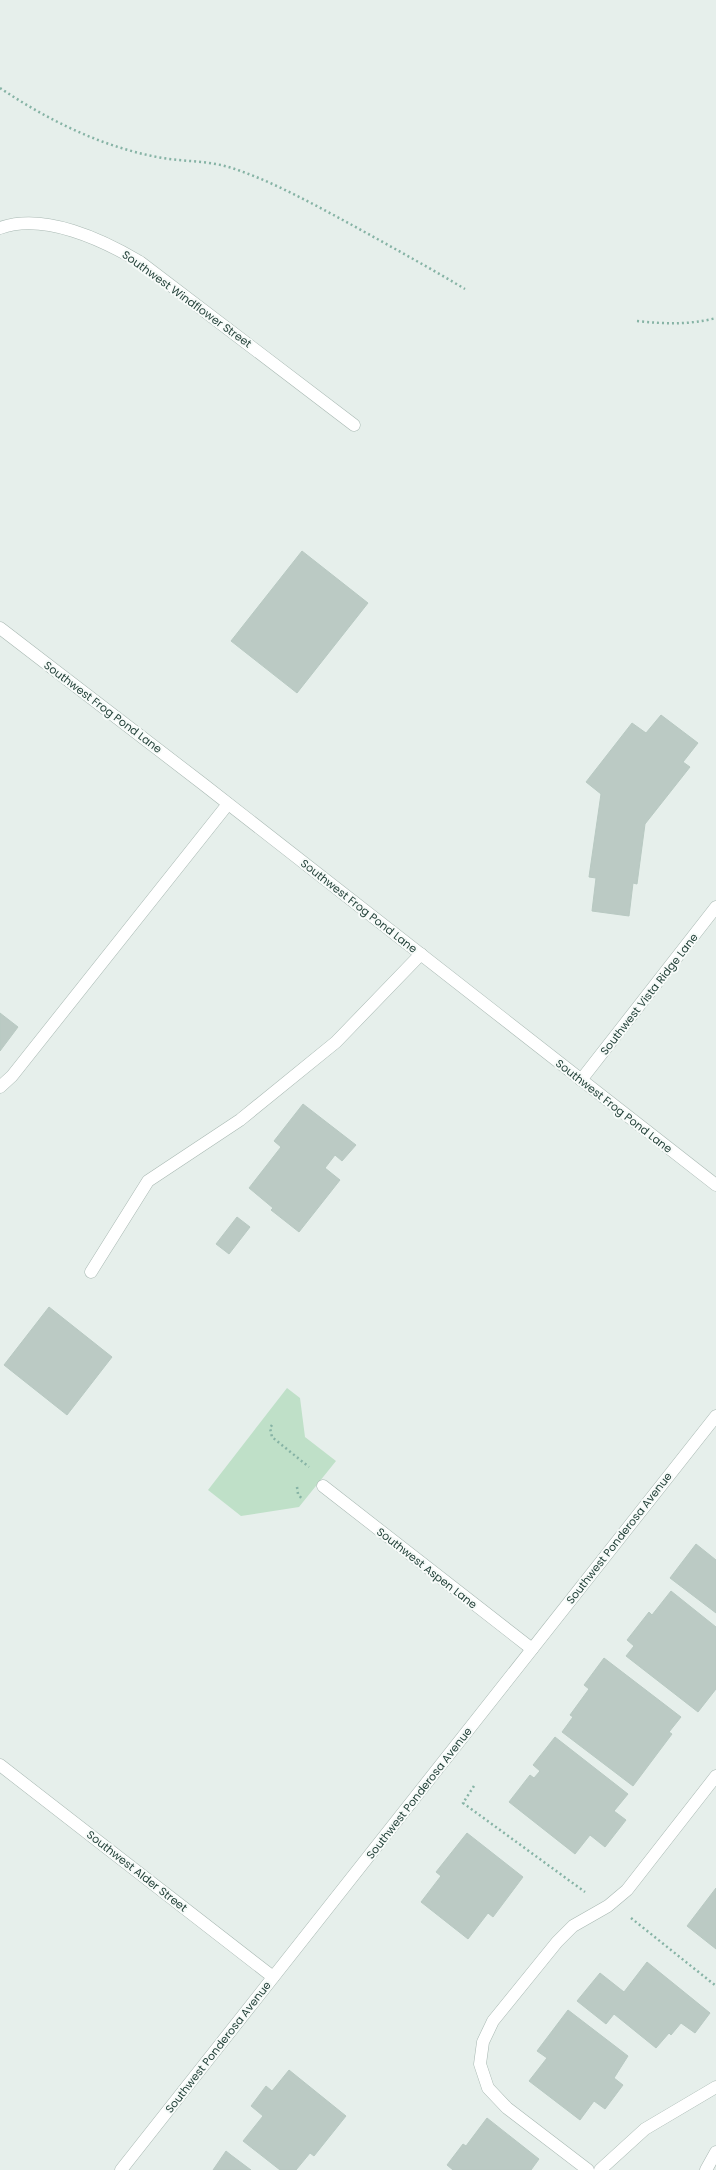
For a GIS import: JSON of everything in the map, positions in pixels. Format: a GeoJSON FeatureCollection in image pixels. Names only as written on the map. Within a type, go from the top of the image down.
{"type":"FeatureCollection","features":[{"type":"Feature","properties":{"kind":"street","name":"Southwest Windflower Street"},"geometry":{"type":"LineString","coordinates":[[0,228],[6,226],[36,224],[73,230],[110,244],[140,262],[354,425]]}},
{"type":"Feature","properties":{"kind":"street","name":"Southwest Frog Pond Lane"},"geometry":{"type":"LineString","coordinates":[[0,628],[716,1185]]}},
{"type":"Feature","properties":{"kind":"street"},"geometry":{"type":"LineString","coordinates":[[0,1087],[12,1076],[228,804]]}},
{"type":"Feature","properties":{"kind":"street","name":"Southwest Vista Ridge Lane"},"geometry":{"type":"LineString","coordinates":[[581,1080],[716,907]]}},
{"type":"Feature","properties":{"kind":"street"},"geometry":{"type":"LineString","coordinates":[[92,1272],[148,1181],[240,1120],[336,1042],[421,954]]}},
{"type":"Feature","properties":{"kind":"street","name":"Southwest Ponderosa Avenue"},"geometry":{"type":"LineString","coordinates":[[122,2170],[716,1416]]}},
{"type":"Feature","properties":{"kind":"street","name":"Southwest Aspen Lane"},"geometry":{"type":"LineString","coordinates":[[323,1486],[532,1649]]}},
{"type":"Feature","properties":{"kind":"street","name":"Southwest Alder Street"},"geometry":{"type":"LineString","coordinates":[[0,1765],[273,1977]]}},
{"type":"Feature","properties":{"kind":"street"},"geometry":{"type":"LineString","coordinates":[[588,2170],[508,2108],[488,2088],[480,2064],[483,2042],[493,2021],[557,1942],[573,1926],[608,1906],[627,1890],[716,1776]]}},
{"type":"Feature","properties":{"kind":"street"},"geometry":{"type":"LineString","coordinates":[[600,2170],[645,2130],[716,2087]]}},
{"type":"Feature","properties":{"kind":"street"},"geometry":{"type":"LineString","coordinates":[[706,2170],[716,2152]]}},
{"type":"Feature","properties":{"kind":"path"},"geometry":{"type":"LineString","coordinates":[[0,88],[45,116],[76,132],[110,144],[157,157],[204,162],[231,168],[266,180],[298,195],[466,289]]}},
{"type":"Feature","properties":{"kind":"path"},"geometry":{"type":"LineString","coordinates":[[637,321],[669,324],[695,323],[716,318]]}},
{"type":"Feature","properties":{"kind":"path"},"geometry":{"type":"LineString","coordinates":[[272,1425],[272,1437],[311,1468]]}},
{"type":"Feature","properties":{"kind":"path"},"geometry":{"type":"LineString","coordinates":[[474,1786],[463,1803],[593,1898],[626,1915],[716,1986]]}},
{"type":"Feature","properties":{"kind":"green space"},"geometry":{"type":"Polygon","coordinates":[[[287,1388],[300,1398],[305,1437],[336,1461],[299,1507],[241,1516],[208,1490],[287,1388]]]}},
{"type":"Feature","properties":{"kind":"building"},"geometry":{"type":"Polygon","coordinates":[[[302,551],[368,603],[297,693],[231,641],[302,551]]]}},
{"type":"Feature","properties":{"kind":"building"},"geometry":{"type":"Polygon","coordinates":[[[661,715],[698,743],[683,762],[690,767],[645,824],[637,884],[633,883],[629,916],[592,911],[596,878],[589,877],[601,794],[586,782],[632,723],[646,733],[661,715]]]}},
{"type":"Feature","properties":{"kind":"building"},"geometry":{"type":"Polygon","coordinates":[[[0,1013],[18,1027],[0,1051],[0,1013]]]}},
{"type":"Feature","properties":{"kind":"building"},"geometry":{"type":"Polygon","coordinates":[[[303,1104],[356,1145],[342,1161],[335,1155],[325,1168],[340,1180],[299,1232],[271,1210],[273,1208],[249,1188],[281,1147],[274,1141],[303,1104]]]}},
{"type":"Feature","properties":{"kind":"building"},"geometry":{"type":"Polygon","coordinates":[[[237,1217],[250,1227],[229,1254],[216,1244],[237,1217]]]}},
{"type":"Feature","properties":{"kind":"building"},"geometry":{"type":"Polygon","coordinates":[[[49,1307],[112,1357],[67,1415],[4,1365],[49,1307]]]}},
{"type":"Feature","properties":{"kind":"building"},"geometry":{"type":"Polygon","coordinates":[[[696,1544],[716,1560],[716,1613],[670,1578],[696,1544]]]}},
{"type":"Feature","properties":{"kind":"building"},"geometry":{"type":"Polygon","coordinates":[[[671,1591],[716,1627],[716,1689],[698,1712],[626,1656],[634,1646],[627,1640],[649,1612],[652,1615],[671,1591]]]}},
{"type":"Feature","properties":{"kind":"building"},"geometry":{"type":"Polygon","coordinates":[[[604,1658],[681,1717],[669,1732],[672,1734],[633,1786],[562,1732],[573,1717],[570,1715],[589,1689],[584,1685],[604,1658]]]}},
{"type":"Feature","properties":{"kind":"building"},"geometry":{"type":"Polygon","coordinates":[[[555,1737],[628,1794],[614,1811],[626,1820],[605,1847],[590,1835],[575,1854],[509,1802],[530,1775],[534,1778],[540,1771],[533,1765],[555,1737]]]}},
{"type":"Feature","properties":{"kind":"building"},"geometry":{"type":"Polygon","coordinates":[[[467,1833],[523,1877],[493,1917],[488,1913],[468,1939],[421,1902],[441,1876],[436,1872],[467,1833]]]}},
{"type":"Feature","properties":{"kind":"building"},"geometry":{"type":"Polygon","coordinates":[[[716,1888],[716,1949],[687,1926],[716,1888]]]}},
{"type":"Feature","properties":{"kind":"building"},"geometry":{"type":"Polygon","coordinates":[[[647,1962],[710,2013],[695,2033],[681,2023],[671,2035],[669,2033],[656,2048],[614,2014],[606,2024],[577,2001],[600,1973],[624,1992],[647,1962]]]}},
{"type":"Feature","properties":{"kind":"building"},"geometry":{"type":"Polygon","coordinates":[[[568,2010],[628,2056],[614,2078],[623,2085],[605,2109],[594,2101],[580,2120],[529,2081],[547,2058],[537,2051],[568,2010]]]}},
{"type":"Feature","properties":{"kind":"building"},"geometry":{"type":"Polygon","coordinates":[[[289,2070],[346,2116],[314,2156],[310,2153],[296,2170],[280,2170],[243,2141],[263,2116],[251,2106],[266,2086],[272,2091],[289,2070]]]}},
{"type":"Feature","properties":{"kind":"building"},"geometry":{"type":"Polygon","coordinates":[[[487,2118],[539,2159],[531,2170],[453,2170],[447,2165],[463,2144],[466,2146],[487,2118]]]}},
{"type":"Feature","properties":{"kind":"building"},"geometry":{"type":"Polygon","coordinates":[[[226,2151],[231,2155],[251,2170],[213,2170],[226,2151]]]}}]}
